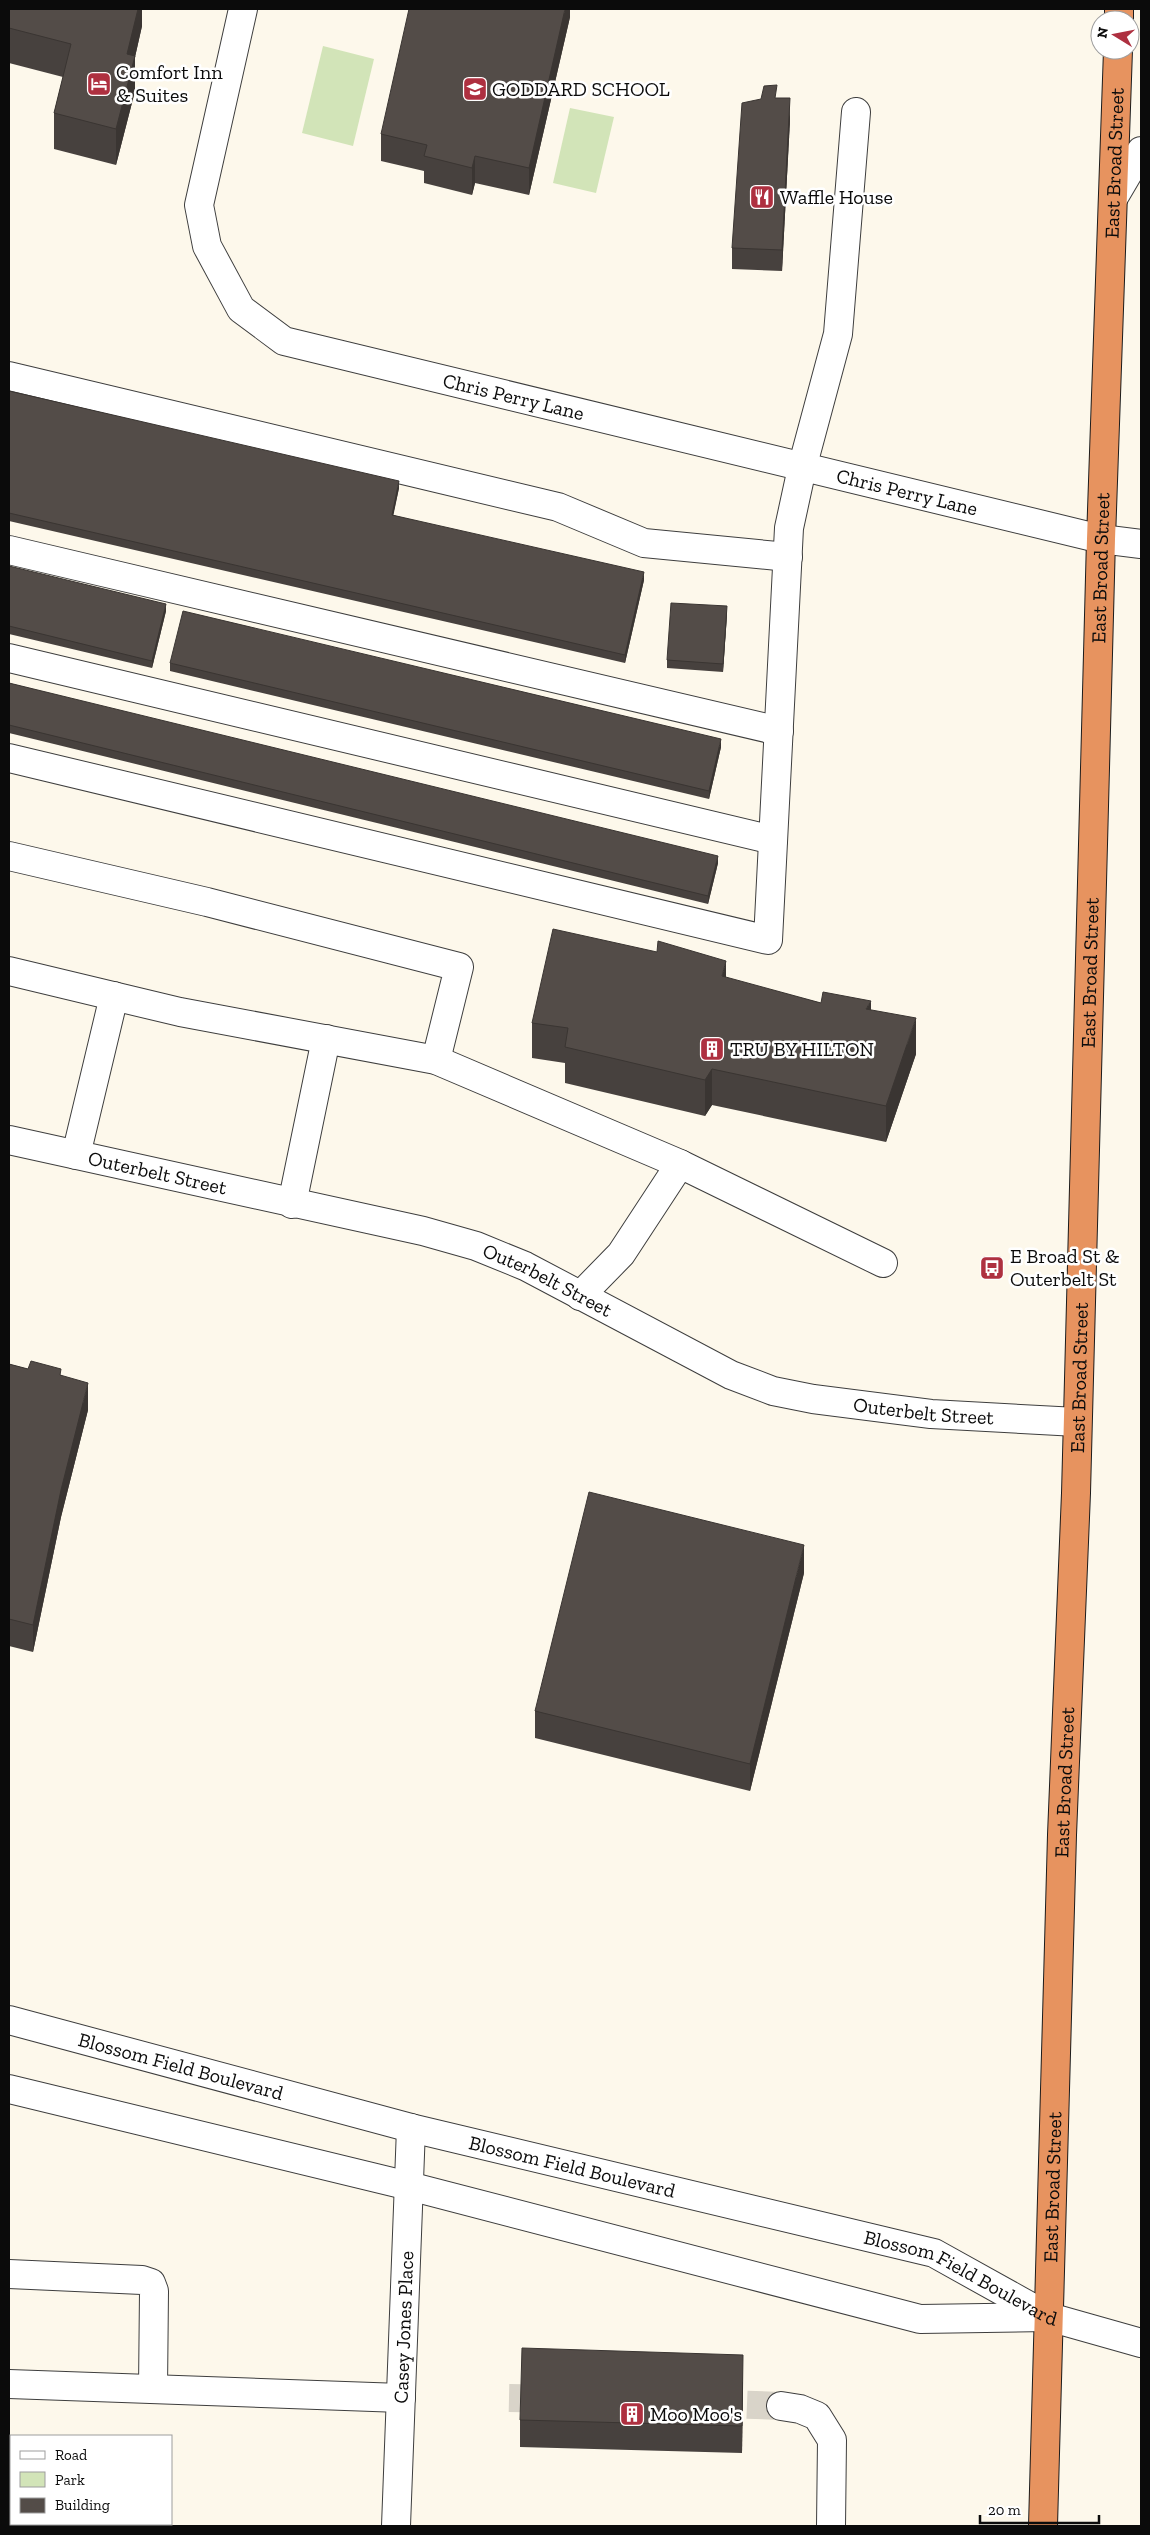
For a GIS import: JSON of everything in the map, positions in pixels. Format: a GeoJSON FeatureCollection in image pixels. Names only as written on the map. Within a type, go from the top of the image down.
{"type":"FeatureCollection","features":[{"type":"Feature","properties":{"kind":"highway","name":"East Broad Street"},"geometry":{"type":"LineString","coordinates":[[1043,2526],[1077,1422],[1101,539],[1118,60]]}},
{"type":"Feature","properties":{"kind":"street","name":"Chris Perry Lane"},"geometry":{"type":"LineString","coordinates":[[243,9],[199,205],[207,246],[242,310],[284,341],[1101,539],[1141,544]]}},
{"type":"Feature","properties":{"kind":"street"},"geometry":{"type":"LineString","coordinates":[[9,758],[768,940],[789,528],[802,468],[838,334],[856,112]]}},
{"type":"Feature","properties":{"kind":"street"},"geometry":{"type":"LineString","coordinates":[[1114,197],[1141,151]]}},
{"type":"Feature","properties":{"kind":"street"},"geometry":{"type":"LineString","coordinates":[[9,376],[558,506],[644,543],[788,557]]}},
{"type":"Feature","properties":{"kind":"street"},"geometry":{"type":"LineString","coordinates":[[9,550],[779,731]]}},
{"type":"Feature","properties":{"kind":"street"},"geometry":{"type":"LineString","coordinates":[[9,658],[773,840]]}},
{"type":"Feature","properties":{"kind":"street"},"geometry":{"type":"LineString","coordinates":[[9,856],[207,902],[458,967],[436,1060]]}},
{"type":"Feature","properties":{"kind":"street"},"geometry":{"type":"LineString","coordinates":[[9,971],[180,1012],[436,1060],[680,1164],[883,1263]]}},
{"type":"Feature","properties":{"kind":"street"},"geometry":{"type":"LineString","coordinates":[[76,1154],[114,996]]}},
{"type":"Feature","properties":{"kind":"street"},"geometry":{"type":"LineString","coordinates":[[292,1204],[326,1039]]}},
{"type":"Feature","properties":{"kind":"street","name":"Outerbelt Street"},"geometry":{"type":"LineString","coordinates":[[9,1140],[292,1204],[423,1231],[476,1246],[525,1266],[731,1375],[773,1391],[813,1399],[931,1414],[1077,1422]]}},
{"type":"Feature","properties":{"kind":"street"},"geometry":{"type":"LineString","coordinates":[[580,1296],[621,1254],[680,1164]]}},
{"type":"Feature","properties":{"kind":"street","name":"Blossom Field Boulevard"},"geometry":{"type":"LineString","coordinates":[[9,2020],[411,2128],[934,2252],[1049,2317]]}},
{"type":"Feature","properties":{"kind":"street","name":"Blossom Field Boulevard"},"geometry":{"type":"LineString","coordinates":[[9,2089],[409,2186],[920,2319],[1049,2317]]}},
{"type":"Feature","properties":{"kind":"street","name":"Casey Jones Place"},"geometry":{"type":"LineString","coordinates":[[396,2526],[411,2128]]}},
{"type":"Feature","properties":{"kind":"street"},"geometry":{"type":"LineString","coordinates":[[9,2274],[142,2280],[151,2283],[154,2291],[153,2389]]}},
{"type":"Feature","properties":{"kind":"street"},"geometry":{"type":"LineString","coordinates":[[1049,2317],[1141,2344]]}},
{"type":"Feature","properties":{"kind":"street"},"geometry":{"type":"LineString","coordinates":[[9,2384],[401,2398]]}},
{"type":"Feature","properties":{"kind":"street"},"geometry":{"type":"LineString","coordinates":[[781,2406],[800,2408],[817,2416],[832,2440],[831,2526]]}},
{"type":"Feature","properties":{"kind":"green space"},"geometry":{"type":"Polygon","coordinates":[[[323,46],[374,59],[353,146],[302,133],[323,46]]]}},
{"type":"Feature","properties":{"kind":"green space"},"geometry":{"type":"Polygon","coordinates":[[[570,108],[614,117],[596,193],[553,183],[570,108]]]}},
{"type":"Feature","properties":{"kind":"building","name":"Comfort Inn & Suites"},"geometry":{"type":"Polygon","coordinates":[[[9,9],[138,9],[127,54],[135,56],[116,129],[54,113],[71,44],[9,28],[9,9]]]}},
{"type":"Feature","properties":{"kind":"building","name":"GODDARD SCHOOL"},"geometry":{"type":"Polygon","coordinates":[[[409,9],[565,9],[529,168],[475,156],[472,168],[424,156],[427,145],[381,134],[409,9]]]}},
{"type":"Feature","properties":{"kind":"building","name":"Waffle House"},"geometry":{"type":"Polygon","coordinates":[[[777,85],[775,98],[790,98],[782,250],[732,248],[742,103],[761,99],[764,86],[777,85]]]}},
{"type":"Feature","properties":{"kind":"building"},"geometry":{"type":"Polygon","coordinates":[[[9,391],[399,481],[392,515],[644,572],[625,655],[9,513],[9,391]]]}},
{"type":"Feature","properties":{"kind":"building"},"geometry":{"type":"Polygon","coordinates":[[[9,566],[166,604],[152,661],[9,626],[9,566]]]}},
{"type":"Feature","properties":{"kind":"building"},"geometry":{"type":"Polygon","coordinates":[[[671,603],[727,606],[723,664],[667,660],[671,603]]]}},
{"type":"Feature","properties":{"kind":"building"},"geometry":{"type":"Polygon","coordinates":[[[183,611],[721,739],[709,791],[170,663],[183,611]]]}},
{"type":"Feature","properties":{"kind":"building"},"geometry":{"type":"Polygon","coordinates":[[[9,683],[718,856],[708,896],[9,725],[9,683]]]}},
{"type":"Feature","properties":{"kind":"building","name":"TRU BY HILTON"},"geometry":{"type":"Polygon","coordinates":[[[553,929],[657,952],[658,941],[726,961],[722,976],[821,1003],[823,992],[871,1001],[866,1009],[916,1018],[886,1106],[712,1069],[705,1080],[565,1047],[568,1028],[532,1023],[553,929]]]}},
{"type":"Feature","properties":{"kind":"building"},"geometry":{"type":"Polygon","coordinates":[[[31,1361],[61,1369],[60,1375],[88,1383],[61,1490],[33,1625],[9,1619],[9,1364],[28,1369],[31,1361]]]}},
{"type":"Feature","properties":{"kind":"building"},"geometry":{"type":"Polygon","coordinates":[[[589,1492],[804,1545],[750,1764],[535,1711],[589,1492]]]}},
{"type":"Feature","properties":{"kind":"building","name":"Moo Moo's"},"geometry":{"type":"Polygon","coordinates":[[[522,2348],[743,2355],[742,2426],[520,2420],[522,2348]]]}},
{"type":"Feature","properties":{"kind":"tunnel"},"geometry":{"type":"LineString","coordinates":[[509,2398],[557,2399]]}},
{"type":"Feature","properties":{"kind":"tunnel"},"geometry":{"type":"LineString","coordinates":[[705,2403],[781,2406]]}},
{"type":"Feature","properties":{"kind":"place","name":"Comfort Inn & Suites"},"geometry":{"type":"Point","coordinates":[99,84]}},
{"type":"Feature","properties":{"kind":"place","name":"GODDARD SCHOOL"},"geometry":{"type":"Point","coordinates":[475,89]}},
{"type":"Feature","properties":{"kind":"place","name":"Waffle House"},"geometry":{"type":"Point","coordinates":[762,197]}},
{"type":"Feature","properties":{"kind":"place","name":"TRU BY HILTON"},"geometry":{"type":"Point","coordinates":[712,1049]}},
{"type":"Feature","properties":{"kind":"place","name":"E Broad St & Outerbelt St"},"geometry":{"type":"Point","coordinates":[992,1268]}},
{"type":"Feature","properties":{"kind":"place","name":"Moo Moo's"},"geometry":{"type":"Point","coordinates":[632,2414]}}]}
